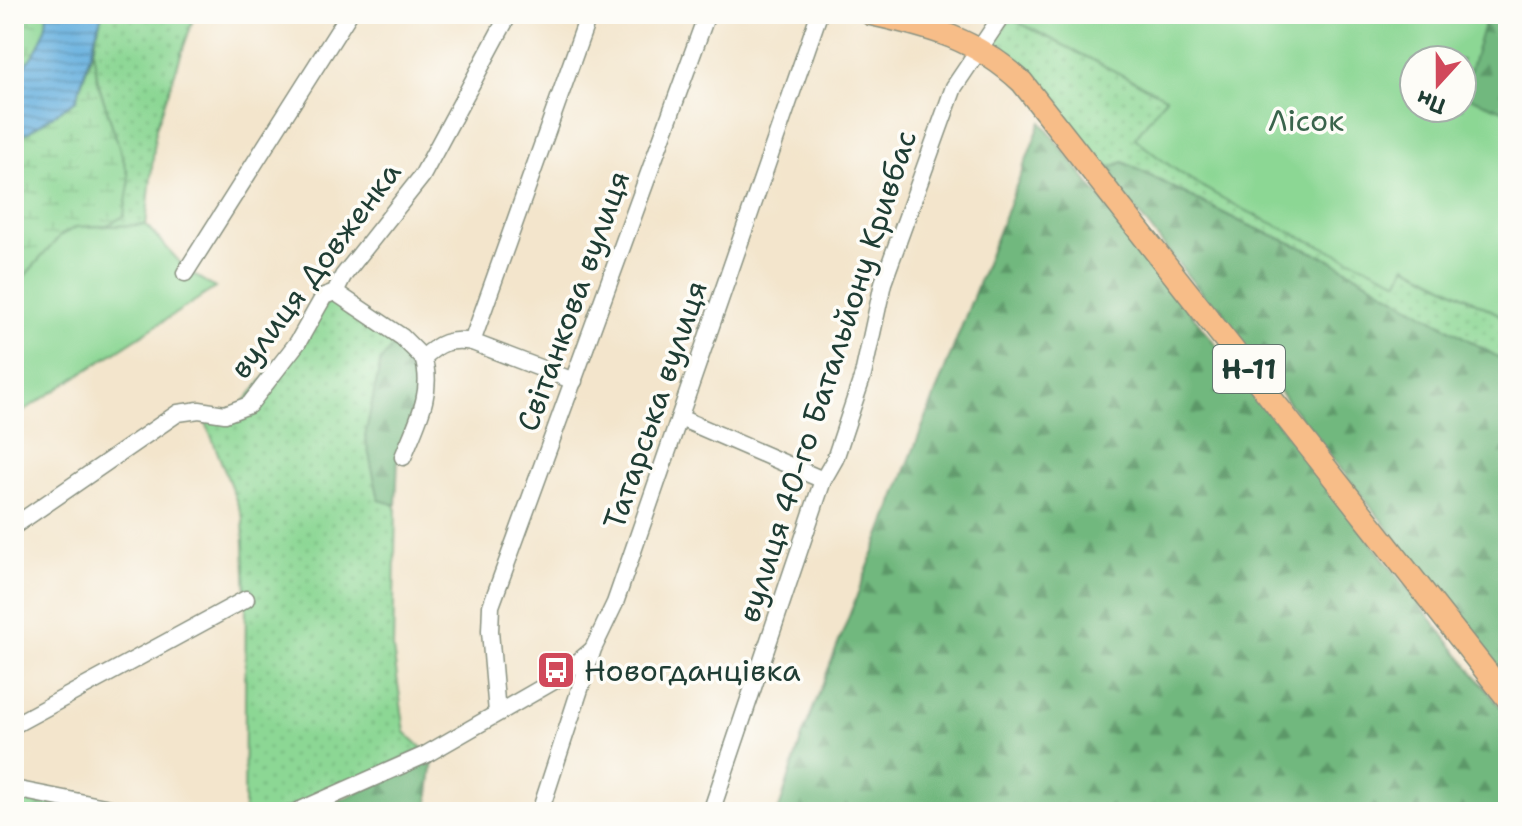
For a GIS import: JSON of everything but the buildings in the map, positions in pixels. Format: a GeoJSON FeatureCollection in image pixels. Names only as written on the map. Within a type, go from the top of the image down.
{"type":"FeatureCollection","features":[{"type":"Feature","properties":{"kind":"main road","name":"Н-11"},"geometry":{"type":"LineString","coordinates":[[871,14],[947,33],[980,48],[997,59],[1032,94],[1508,699]]}},
{"type":"Feature","properties":{"kind":"street"},"geometry":{"type":"LineString","coordinates":[[185,273],[349,14]]}},
{"type":"Feature","properties":{"kind":"street","name":"вулиця Довженка"},"geometry":{"type":"LineString","coordinates":[[14,526],[178,413],[199,410],[225,414],[249,405],[298,342],[324,296],[335,292],[343,276],[422,176],[509,14]]}},
{"type":"Feature","properties":{"kind":"street"},"geometry":{"type":"LineString","coordinates":[[472,342],[589,14]]}},
{"type":"Feature","properties":{"kind":"street","name":"Світанкова вулиця"},"geometry":{"type":"LineString","coordinates":[[497,713],[491,606],[707,14]]}},
{"type":"Feature","properties":{"kind":"street","name":"Татарська вулиця"},"geometry":{"type":"LineString","coordinates":[[540,812],[593,649],[615,603],[819,14]]}},
{"type":"Feature","properties":{"kind":"street","name":"вулиця 40-го Батальйону Кривбас"},"geometry":{"type":"LineString","coordinates":[[711,812],[823,480],[835,459],[863,375],[883,283],[954,87],[1003,14]]}},
{"type":"Feature","properties":{"kind":"street"},"geometry":{"type":"LineString","coordinates":[[335,292],[402,337],[423,358],[428,382],[419,417],[403,457]]}},
{"type":"Feature","properties":{"kind":"street"},"geometry":{"type":"LineString","coordinates":[[423,358],[436,346],[455,339],[472,342],[574,381]]}},
{"type":"Feature","properties":{"kind":"street"},"geometry":{"type":"LineString","coordinates":[[680,418],[823,480]]}},
{"type":"Feature","properties":{"kind":"street"},"geometry":{"type":"LineString","coordinates":[[14,725],[246,599]]}},
{"type":"Feature","properties":{"kind":"street"},"geometry":{"type":"LineString","coordinates":[[296,812],[425,755],[559,678],[593,649]]}},
{"type":"Feature","properties":{"kind":"street"},"geometry":{"type":"LineString","coordinates":[[14,789],[130,812]]}},
{"type":"Feature","properties":{"kind":"green space"},"geometry":{"type":"Polygon","coordinates":[[[14,14],[47,14],[37,48],[14,75],[14,14]]]}},
{"type":"Feature","properties":{"kind":"green space"},"geometry":{"type":"Polygon","coordinates":[[[102,14],[195,14],[156,128],[146,225],[106,226],[124,216],[128,174],[98,83],[93,50],[102,14]]]}},
{"type":"Feature","properties":{"kind":"green space","name":"Лісок"},"geometry":{"type":"Polygon","coordinates":[[[1014,14],[1487,14],[1478,44],[1398,44],[1398,124],[1478,124],[1478,101],[1508,112],[1508,319],[1406,265],[1399,281],[1261,218],[1193,181],[1135,138],[1166,97],[1012,19],[1014,14]]]}},
{"type":"Feature","properties":{"kind":"green space"},"geometry":{"type":"Polygon","coordinates":[[[1487,14],[1508,14],[1508,112],[1478,101],[1478,44],[1487,14]]]}},
{"type":"Feature","properties":{"kind":"green space"},"geometry":{"type":"Polygon","coordinates":[[[1012,19],[1167,97],[1399,280],[1406,265],[1508,319],[1508,363],[1329,259],[1241,222],[1123,162],[1104,170],[988,42],[1012,19]]]}},
{"type":"Feature","properties":{"kind":"green space"},"geometry":{"type":"Polygon","coordinates":[[[93,50],[98,83],[128,174],[124,216],[106,226],[76,227],[14,288],[14,138],[76,100],[93,50]]]}},
{"type":"Feature","properties":{"kind":"green space"},"geometry":{"type":"Polygon","coordinates":[[[1041,122],[1508,717],[1508,812],[778,812],[802,737],[1041,122]]]}},
{"type":"Feature","properties":{"kind":"green space"},"geometry":{"type":"Polygon","coordinates":[[[1123,162],[1241,222],[1329,259],[1508,363],[1508,680],[1104,170],[1123,162]]]}},
{"type":"Feature","properties":{"kind":"green space"},"geometry":{"type":"Polygon","coordinates":[[[146,225],[188,271],[215,288],[14,417],[14,288],[61,235],[76,227],[146,225]]]}},
{"type":"Feature","properties":{"kind":"green space"},"geometry":{"type":"Polygon","coordinates":[[[338,297],[398,341],[379,499],[396,505],[393,649],[405,732],[423,749],[304,803],[273,812],[244,812],[246,599],[243,518],[205,420],[230,419],[327,302],[338,297]]]}},
{"type":"Feature","properties":{"kind":"green space"},"geometry":{"type":"Polygon","coordinates":[[[398,341],[417,360],[423,381],[398,459],[396,505],[379,500],[365,436],[381,360],[398,341]]]}},
{"type":"Feature","properties":{"kind":"green space"},"geometry":{"type":"Polygon","coordinates":[[[433,759],[427,812],[380,812],[377,805],[364,812],[313,812],[433,759]]]}},
{"type":"Feature","properties":{"kind":"green space"},"geometry":{"type":"Polygon","coordinates":[[[14,797],[94,812],[14,812],[14,797]]]}},
{"type":"Feature","properties":{"kind":"water"},"geometry":{"type":"Polygon","coordinates":[[[47,14],[102,14],[76,100],[14,138],[14,75],[37,48],[47,14]]]}},
{"type":"Feature","properties":{"kind":"place","name":"Новогданцівка"},"geometry":{"type":"Point","coordinates":[556,670]}}]}
